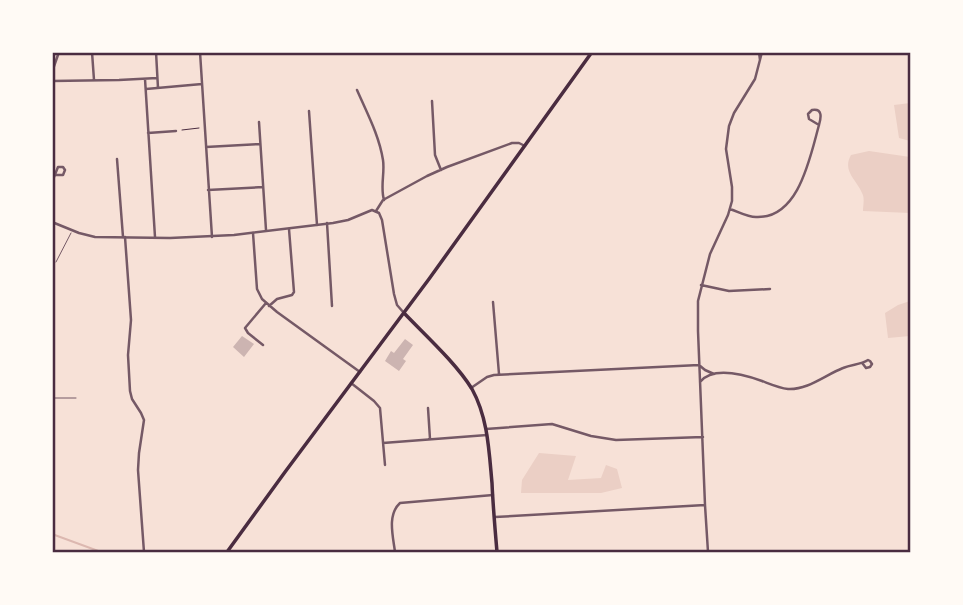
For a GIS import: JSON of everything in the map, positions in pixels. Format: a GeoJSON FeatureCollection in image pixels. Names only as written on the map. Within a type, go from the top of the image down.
{"type":"FeatureCollection","features":[{"type":"Feature","properties":{"kind":"main road"},"geometry":{"type":"LineString","coordinates":[[227,552],[592,52]]}},
{"type":"Feature","properties":{"kind":"main road"},"geometry":{"type":"LineString","coordinates":[[404,313],[458,370],[481,409],[487,435],[497,552]]}},
{"type":"Feature","properties":{"kind":"street"},"geometry":{"type":"LineString","coordinates":[[52,72],[59,52]]}},
{"type":"Feature","properties":{"kind":"street"},"geometry":{"type":"LineString","coordinates":[[92,52],[94,80]]}},
{"type":"Feature","properties":{"kind":"street"},"geometry":{"type":"LineString","coordinates":[[156,52],[158,88]]}},
{"type":"Feature","properties":{"kind":"street"},"geometry":{"type":"LineString","coordinates":[[200,52],[212,237]]}},
{"type":"Feature","properties":{"kind":"street"},"geometry":{"type":"LineString","coordinates":[[709,552],[697,312],[701,285],[711,251],[730,209],[733,192],[726,153],[727,132],[732,118],[754,81],[760,63],[760,52]]}},
{"type":"Feature","properties":{"kind":"street"},"geometry":{"type":"LineString","coordinates":[[52,81],[157,78]]}},
{"type":"Feature","properties":{"kind":"street"},"geometry":{"type":"LineString","coordinates":[[145,79],[155,237]]}},
{"type":"Feature","properties":{"kind":"street"},"geometry":{"type":"LineString","coordinates":[[145,89],[202,84]]}},
{"type":"Feature","properties":{"kind":"street"},"geometry":{"type":"LineString","coordinates":[[357,90],[381,146],[384,200]]}},
{"type":"Feature","properties":{"kind":"street"},"geometry":{"type":"LineString","coordinates":[[432,101],[435,155],[441,170]]}},
{"type":"Feature","properties":{"kind":"street"},"geometry":{"type":"LineString","coordinates":[[730,209],[760,217],[772,215],[785,207],[803,178],[819,125],[821,118],[817,109],[811,110],[808,115],[810,121],[819,125]]}},
{"type":"Feature","properties":{"kind":"street"},"geometry":{"type":"LineString","coordinates":[[309,111],[317,225]]}},
{"type":"Feature","properties":{"kind":"street"},"geometry":{"type":"LineString","coordinates":[[259,122],[266,232]]}},
{"type":"Feature","properties":{"kind":"street"},"geometry":{"type":"LineString","coordinates":[[148,133],[176,131]]}},
{"type":"Feature","properties":{"kind":"street"},"geometry":{"type":"LineString","coordinates":[[376,211],[384,200],[441,170],[512,143],[525,146]]}},
{"type":"Feature","properties":{"kind":"street"},"geometry":{"type":"LineString","coordinates":[[206,148],[260,144]]}},
{"type":"Feature","properties":{"kind":"street"},"geometry":{"type":"LineString","coordinates":[[117,159],[131,320],[128,355],[130,391],[144,420],[138,456],[144,552]]}},
{"type":"Feature","properties":{"kind":"street"},"geometry":{"type":"LineString","coordinates":[[52,182],[55,175]]}},
{"type":"Feature","properties":{"kind":"street"},"geometry":{"type":"LineString","coordinates":[[208,190],[263,187]]}},
{"type":"Feature","properties":{"kind":"street"},"geometry":{"type":"LineString","coordinates":[[52,222],[91,236],[212,237],[317,225],[348,220],[376,211],[382,220],[397,306],[404,313]]}},
{"type":"Feature","properties":{"kind":"street"},"geometry":{"type":"LineString","coordinates":[[327,223],[332,306]]}},
{"type":"Feature","properties":{"kind":"street"},"geometry":{"type":"LineString","coordinates":[[263,345],[245,328],[268,304],[291,296],[294,292],[289,229]]}},
{"type":"Feature","properties":{"kind":"street"},"geometry":{"type":"LineString","coordinates":[[253,233],[257,289],[260,296],[360,372]]}},
{"type":"Feature","properties":{"kind":"street"},"geometry":{"type":"LineString","coordinates":[[701,285],[726,291],[770,289]]}},
{"type":"Feature","properties":{"kind":"street"},"geometry":{"type":"LineString","coordinates":[[493,302],[499,374]]}},
{"type":"Feature","properties":{"kind":"street"},"geometry":{"type":"LineString","coordinates":[[471,388],[489,376],[499,374],[699,365],[714,373],[747,377],[790,389],[813,383],[848,366],[863,364]]}},
{"type":"Feature","properties":{"kind":"street"},"geometry":{"type":"LineString","coordinates":[[700,382],[714,373]]}},
{"type":"Feature","properties":{"kind":"street"},"geometry":{"type":"LineString","coordinates":[[351,383],[380,408],[384,464]]}},
{"type":"Feature","properties":{"kind":"street"},"geometry":{"type":"LineString","coordinates":[[428,408],[430,439]]}},
{"type":"Feature","properties":{"kind":"street"},"geometry":{"type":"LineString","coordinates":[[486,429],[552,424],[616,440],[703,437]]}},
{"type":"Feature","properties":{"kind":"street"},"geometry":{"type":"LineString","coordinates":[[383,443],[487,435]]}},
{"type":"Feature","properties":{"kind":"street"},"geometry":{"type":"LineString","coordinates":[[395,552],[392,517],[395,507],[400,503],[493,495]]}},
{"type":"Feature","properties":{"kind":"street"},"geometry":{"type":"LineString","coordinates":[[494,517],[705,505]]}},
{"type":"Feature","properties":{"kind":"lane"},"geometry":{"type":"LineString","coordinates":[[57,262],[72,230]]}},
{"type":"Feature","properties":{"kind":"lane"},"geometry":{"type":"LineString","coordinates":[[52,398],[76,398]]}},
{"type":"Feature","properties":{"kind":"path"},"geometry":{"type":"LineString","coordinates":[[176,131],[204,128]]}},
{"type":"Feature","properties":{"kind":"shaded area"},"geometry":{"type":"Polygon","coordinates":[[[911,103],[910,141],[899,138],[894,105],[911,103]]]}},
{"type":"Feature","properties":{"kind":"shaded area"},"geometry":{"type":"Polygon","coordinates":[[[869,151],[910,157],[910,213],[863,211],[863,195],[848,166],[851,155],[869,151]]]}},
{"type":"Feature","properties":{"kind":"shaded area"},"geometry":{"type":"Polygon","coordinates":[[[910,301],[910,336],[888,338],[885,313],[910,301]]]}},
{"type":"Feature","properties":{"kind":"shaded area"},"geometry":{"type":"Polygon","coordinates":[[[539,453],[576,456],[568,480],[601,478],[606,465],[617,469],[622,488],[601,493],[521,493],[522,480],[539,453]]]}},
{"type":"Feature","properties":{"kind":"building"},"geometry":{"type":"Polygon","coordinates":[[[242,336],[254,344],[244,357],[233,347],[242,336]]]}},
{"type":"Feature","properties":{"kind":"building"},"geometry":{"type":"Polygon","coordinates":[[[405,339],[413,345],[403,359],[406,361],[399,371],[385,361],[391,351],[394,353],[405,339]]]}},
{"type":"Feature","properties":{"kind":"waterway"},"geometry":{"type":"LineString","coordinates":[[52,534],[101,552]]}}]}
